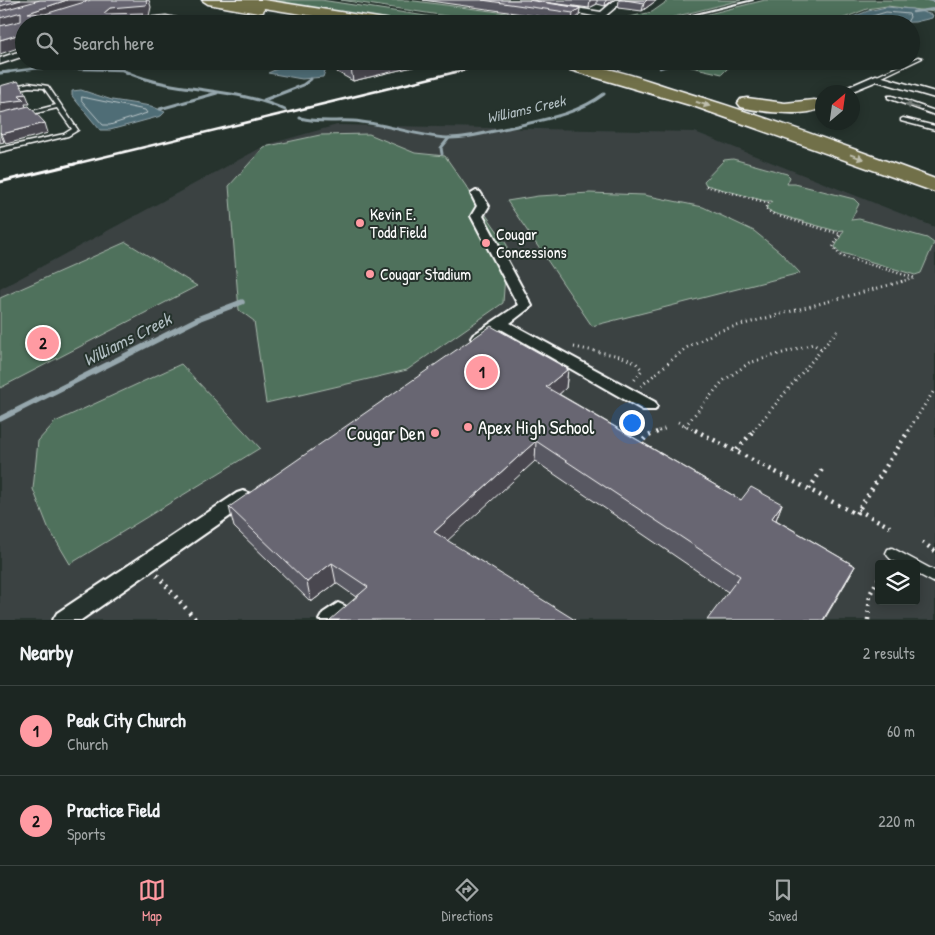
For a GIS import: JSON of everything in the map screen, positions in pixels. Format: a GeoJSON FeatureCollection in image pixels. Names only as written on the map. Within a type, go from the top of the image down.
{"type":"FeatureCollection","features":[{"type":"Feature","properties":{"kind":"highway"},"geometry":{"type":"LineString","coordinates":[[208,0],[299,15]]}},
{"type":"Feature","properties":{"kind":"highway"},"geometry":{"type":"LineString","coordinates":[[239,0],[333,15]]}},
{"type":"Feature","properties":{"kind":"highway"},"geometry":{"type":"LineString","coordinates":[[588,70],[675,95],[774,127],[935,186]]}},
{"type":"Feature","properties":{"kind":"highway"},"geometry":{"type":"LineString","coordinates":[[624,70],[747,103],[815,116]]}},
{"type":"Feature","properties":{"kind":"highway"},"geometry":{"type":"LineString","coordinates":[[747,103],[784,108],[815,116]]}},
{"type":"Feature","properties":{"kind":"highway"},"geometry":{"type":"LineString","coordinates":[[851,130],[935,167]]}},
{"type":"Feature","properties":{"kind":"street"},"geometry":{"type":"LineString","coordinates":[[545,7],[603,15],[620,0]]}},
{"type":"Feature","properties":{"kind":"street"},"geometry":{"type":"LineString","coordinates":[[0,61],[15,56]]}},
{"type":"Feature","properties":{"kind":"street"},"geometry":{"type":"LineString","coordinates":[[859,85],[876,78],[935,95]]}},
{"type":"Feature","properties":{"kind":"street"},"geometry":{"type":"LineString","coordinates":[[467,346],[525,306],[477,216],[483,206],[476,194]]}},
{"type":"Feature","properties":{"kind":"street"},"geometry":{"type":"LineString","coordinates":[[500,323],[649,406]]}},
{"type":"Feature","properties":{"kind":"street"},"geometry":{"type":"LineString","coordinates":[[64,620],[254,491]]}},
{"type":"Feature","properties":{"kind":"lane"},"geometry":{"type":"LineString","coordinates":[[876,78],[894,70]]}},
{"type":"Feature","properties":{"kind":"lane"},"geometry":{"type":"LineString","coordinates":[[0,91],[40,85],[46,87],[75,130],[66,135],[0,150]]}},
{"type":"Feature","properties":{"kind":"lane"},"geometry":{"type":"LineString","coordinates":[[890,97],[935,113]]}},
{"type":"Feature","properties":{"kind":"lane"},"geometry":{"type":"LineString","coordinates":[[19,115],[60,106]]}},
{"type":"Feature","properties":{"kind":"lane"},"geometry":{"type":"LineString","coordinates":[[903,120],[935,128]]}},
{"type":"Feature","properties":{"kind":"lane"},"geometry":{"type":"LineString","coordinates":[[892,553],[904,560]]}},
{"type":"Feature","properties":{"kind":"lane"},"geometry":{"type":"LineString","coordinates":[[920,569],[935,577]]}},
{"type":"Feature","properties":{"kind":"path"},"geometry":{"type":"LineString","coordinates":[[627,393],[695,341],[718,331],[915,278],[841,256],[833,247],[840,234],[775,216],[765,209],[768,204],[706,186]]}},
{"type":"Feature","properties":{"kind":"path"},"geometry":{"type":"LineString","coordinates":[[736,450],[837,331]]}},
{"type":"Feature","properties":{"kind":"path"},"geometry":{"type":"LineString","coordinates":[[685,426],[723,381],[749,363],[812,344],[821,349]]}},
{"type":"Feature","properties":{"kind":"path"},"geometry":{"type":"LineString","coordinates":[[572,346],[630,359],[638,364],[642,370],[627,393]]}},
{"type":"Feature","properties":{"kind":"path"},"geometry":{"type":"LineString","coordinates":[[678,422],[736,450],[856,514],[935,389]]}},
{"type":"Feature","properties":{"kind":"path"},"geometry":{"type":"LineString","coordinates":[[634,450],[646,437],[667,428]]}},
{"type":"Feature","properties":{"kind":"path"},"geometry":{"type":"LineString","coordinates":[[808,489],[823,468]]}},
{"type":"Feature","properties":{"kind":"path"},"geometry":{"type":"LineString","coordinates":[[858,510],[890,527]]}},
{"type":"Feature","properties":{"kind":"path"},"geometry":{"type":"LineString","coordinates":[[922,542],[935,551]]}},
{"type":"Feature","properties":{"kind":"path"},"geometry":{"type":"LineString","coordinates":[[147,563],[196,620]]}},
{"type":"Feature","properties":{"kind":"path"},"geometry":{"type":"LineString","coordinates":[[868,620],[870,594],[875,585]]}},
{"type":"Feature","properties":{"kind":"shaded area","name":"Apex High School"},"geometry":{"type":"Polygon","coordinates":[[[337,125],[695,132],[935,227],[935,620],[0,620],[0,289],[266,145],[337,125]]]}},
{"type":"Feature","properties":{"kind":"green space"},"geometry":{"type":"Polygon","coordinates":[[[261,0],[321,0],[419,15],[354,15],[261,0]]]}},
{"type":"Feature","properties":{"kind":"green space"},"geometry":{"type":"Polygon","coordinates":[[[341,0],[407,0],[521,15],[440,15],[341,0]]]}},
{"type":"Feature","properties":{"kind":"green space"},"geometry":{"type":"Polygon","coordinates":[[[669,0],[741,0],[682,15],[638,15],[652,12],[669,0]]]}},
{"type":"Feature","properties":{"kind":"green space"},"geometry":{"type":"Polygon","coordinates":[[[765,0],[935,0],[935,12],[887,6],[867,9],[852,15],[704,15],[765,0]]]}},
{"type":"Feature","properties":{"kind":"green space"},"geometry":{"type":"Polygon","coordinates":[[[705,70],[726,70],[722,74],[705,70]]]}},
{"type":"Feature","properties":{"kind":"green space","name":"Cougar Stadium"},"geometry":{"type":"Polygon","coordinates":[[[369,134],[415,153],[445,156],[507,245],[503,303],[407,370],[266,403],[254,321],[239,310],[229,186],[264,147],[320,135],[369,134]]]}},
{"type":"Feature","properties":{"kind":"green space"},"geometry":{"type":"Polygon","coordinates":[[[733,159],[787,174],[790,177],[787,184],[795,184],[854,199],[859,204],[851,220],[859,219],[927,238],[934,243],[921,273],[915,275],[839,252],[835,247],[844,230],[836,231],[773,213],[766,208],[772,201],[765,201],[706,185],[704,181],[724,160],[733,159]]]}},
{"type":"Feature","properties":{"kind":"green space"},"geometry":{"type":"Polygon","coordinates":[[[590,193],[644,195],[703,207],[754,231],[780,252],[800,273],[592,326],[507,201],[538,196],[590,193]]]}},
{"type":"Feature","properties":{"kind":"green space"},"geometry":{"type":"Polygon","coordinates":[[[126,242],[197,286],[0,388],[0,298],[126,242]]]}},
{"type":"Feature","properties":{"kind":"green space"},"geometry":{"type":"Polygon","coordinates":[[[181,364],[260,448],[70,564],[48,527],[33,489],[38,441],[55,422],[181,364]]]}},
{"type":"Feature","properties":{"kind":"water"},"geometry":{"type":"Polygon","coordinates":[[[886,7],[912,9],[933,15],[932,18],[920,21],[920,15],[858,15],[886,7]]]}},
{"type":"Feature","properties":{"kind":"water"},"geometry":{"type":"Polygon","coordinates":[[[275,70],[325,70],[323,77],[302,79],[268,73],[275,70]]]}},
{"type":"Feature","properties":{"kind":"water"},"geometry":{"type":"Polygon","coordinates":[[[81,90],[112,100],[151,106],[165,112],[161,116],[110,130],[100,130],[72,96],[72,91],[81,90]]]}},
{"type":"Feature","properties":{"kind":"building"},"geometry":{"type":"Polygon","coordinates":[[[21,0],[0,6],[0,2],[21,0]]]}},
{"type":"Feature","properties":{"kind":"building"},"geometry":{"type":"Polygon","coordinates":[[[40,0],[67,0],[28,13],[45,14],[91,0],[147,0],[146,5],[110,8],[104,13],[143,13],[142,15],[21,15],[21,12],[0,18],[0,11],[40,0]]]}},
{"type":"Feature","properties":{"kind":"building"},"geometry":{"type":"Polygon","coordinates":[[[482,0],[528,0],[580,8],[573,13],[482,0]]]}},
{"type":"Feature","properties":{"kind":"building"},"geometry":{"type":"Polygon","coordinates":[[[625,0],[647,0],[644,3],[625,0]]]}},
{"type":"Feature","properties":{"kind":"building"},"geometry":{"type":"Polygon","coordinates":[[[15,22],[15,36],[0,40],[0,26],[15,22]]]}},
{"type":"Feature","properties":{"kind":"building"},"geometry":{"type":"Polygon","coordinates":[[[18,81],[26,94],[19,95],[24,100],[0,103],[0,86],[18,81]]]}},
{"type":"Feature","properties":{"kind":"building"},"geometry":{"type":"Polygon","coordinates":[[[29,106],[45,123],[2,134],[0,132],[0,113],[29,106]]]}},
{"type":"Feature","properties":{"kind":"building"},"geometry":{"type":"Polygon","coordinates":[[[491,326],[568,369],[546,387],[741,500],[751,487],[782,504],[772,518],[855,566],[823,620],[707,620],[740,576],[536,441],[434,532],[575,620],[330,620],[368,587],[332,563],[307,582],[229,507],[491,326]]]}},
{"type":"Feature","properties":{"kind":"waterway"},"geometry":{"type":"LineString","coordinates":[[928,0],[935,1]]}},
{"type":"Feature","properties":{"kind":"waterway","name":"Williams Creek"},"geometry":{"type":"LineString","coordinates":[[913,12],[935,9]]}},
{"type":"Feature","properties":{"kind":"waterway"},"geometry":{"type":"LineString","coordinates":[[9,72],[0,73],[23,70]]}},
{"type":"Feature","properties":{"kind":"waterway"},"geometry":{"type":"LineString","coordinates":[[122,70],[129,73]]}},
{"type":"Feature","properties":{"kind":"waterway"},"geometry":{"type":"LineString","coordinates":[[126,72],[166,84],[246,97],[266,102],[285,110]]}},
{"type":"Feature","properties":{"kind":"waterway"},"geometry":{"type":"LineString","coordinates":[[264,100],[303,85],[311,79]]}},
{"type":"Feature","properties":{"kind":"waterway"},"geometry":{"type":"LineString","coordinates":[[160,109],[217,93]]}},
{"type":"Feature","properties":{"kind":"waterway","name":"Williams Creek"},"geometry":{"type":"LineString","coordinates":[[300,118],[320,121],[365,122],[435,137],[462,137],[558,116],[582,107],[604,94]]}},
{"type":"Feature","properties":{"kind":"waterway","name":"Williams Creek"},"geometry":{"type":"LineString","coordinates":[[442,154],[441,148],[449,138]]}},
{"type":"Feature","properties":{"kind":"waterway","name":"Williams Creek"},"geometry":{"type":"LineString","coordinates":[[0,419],[200,318],[242,302]]}},
{"type":"Feature","properties":{"kind":"railway"},"geometry":{"type":"LineString","coordinates":[[692,15],[753,0]]}},
{"type":"Feature","properties":{"kind":"railway"},"geometry":{"type":"LineString","coordinates":[[451,73],[464,70]]}},
{"type":"Feature","properties":{"kind":"railway"},"geometry":{"type":"LineString","coordinates":[[70,165],[456,72]]}},
{"type":"Feature","properties":{"kind":"railway"},"geometry":{"type":"LineString","coordinates":[[0,182],[75,164]]}},
{"type":"Feature","properties":{"kind":"place","name":"Kevin E. Todd Field"},"geometry":{"type":"Point","coordinates":[360,223]}},
{"type":"Feature","properties":{"kind":"place","name":"Cougar Concessions"},"geometry":{"type":"Point","coordinates":[486,243]}},
{"type":"Feature","properties":{"kind":"place","name":"Cougar Stadium"},"geometry":{"type":"Point","coordinates":[370,274]}},
{"type":"Feature","properties":{"kind":"place","name":"Practice Field"},"geometry":{"type":"Point","coordinates":[43,343]}},
{"type":"Feature","properties":{"kind":"place","name":"Peak City Church"},"geometry":{"type":"Point","coordinates":[482,372]}},
{"type":"Feature","properties":{"kind":"place","name":"Apex High School"},"geometry":{"type":"Point","coordinates":[468,427]}},
{"type":"Feature","properties":{"kind":"place","name":"Cougar Den"},"geometry":{"type":"Point","coordinates":[435,433]}}]}
